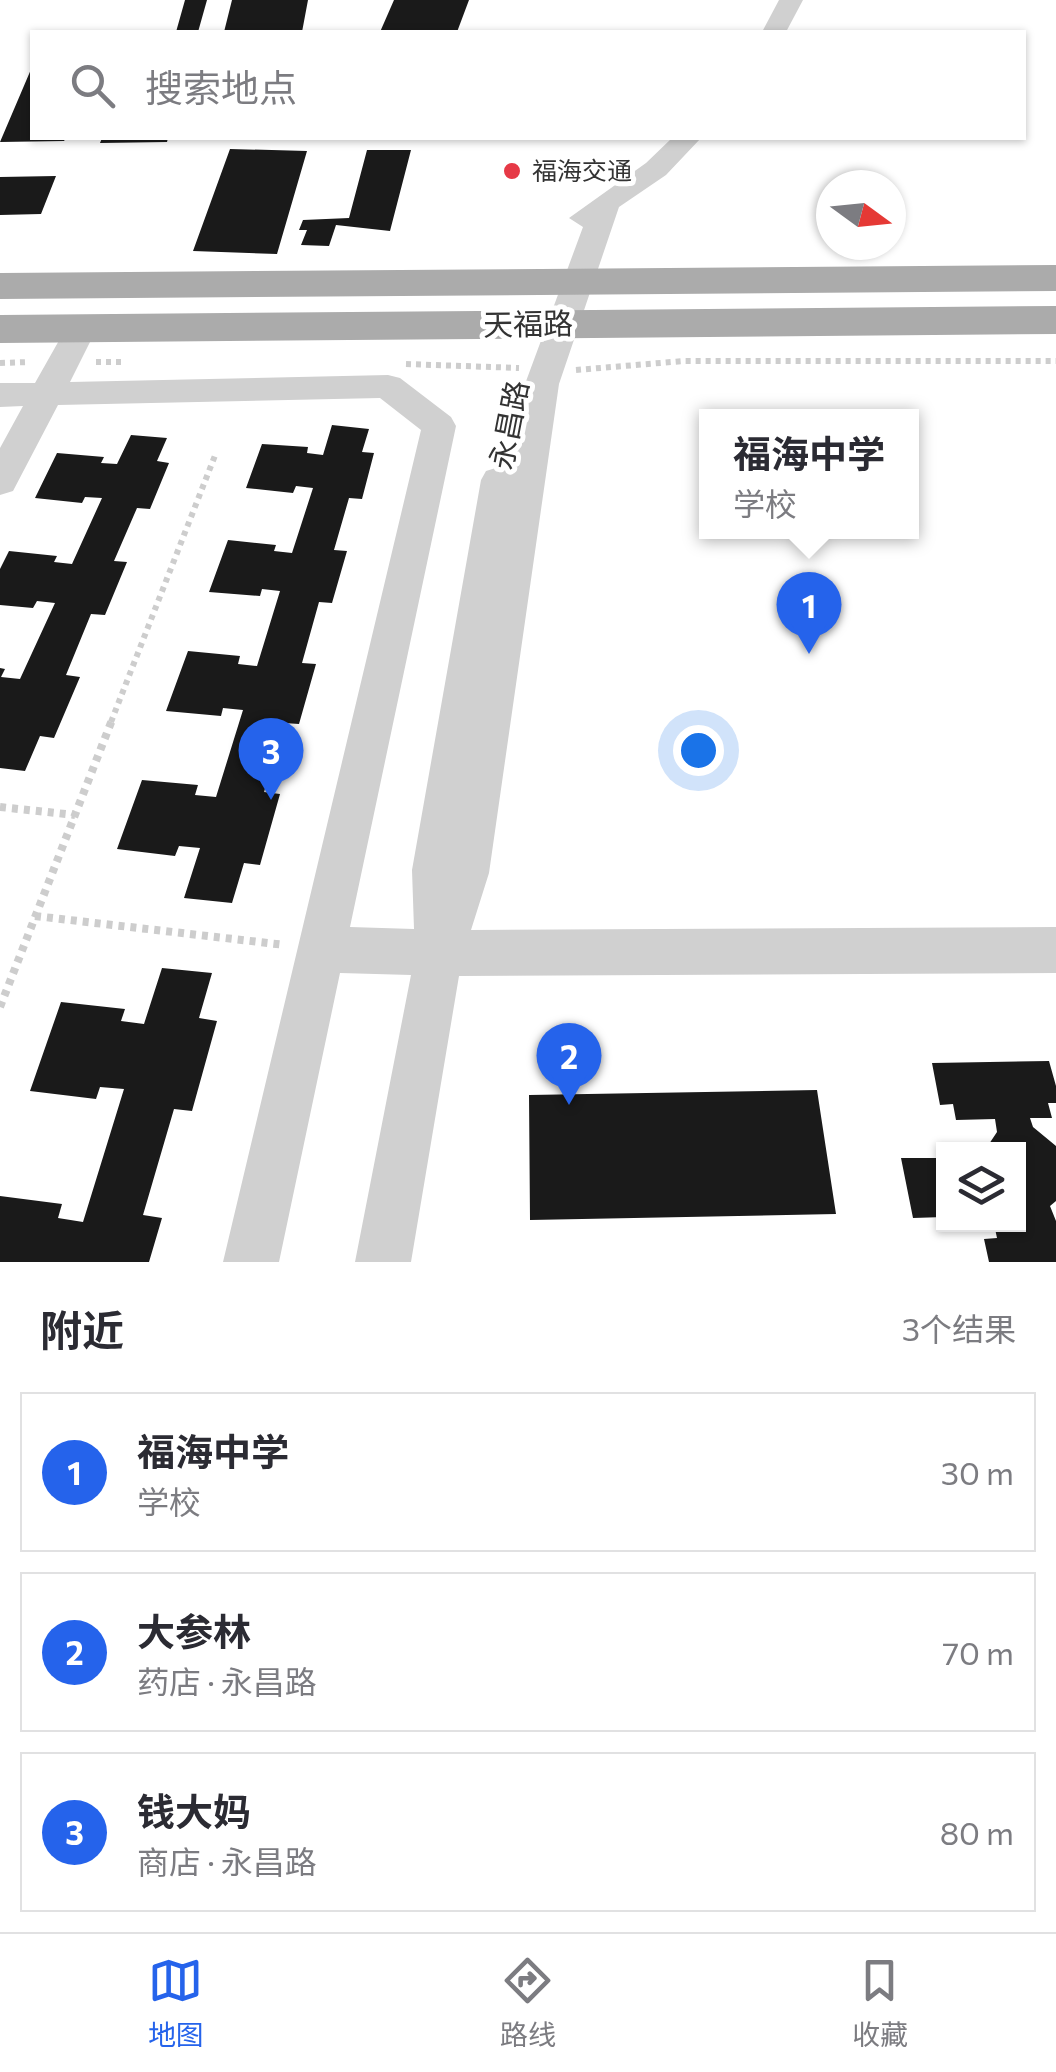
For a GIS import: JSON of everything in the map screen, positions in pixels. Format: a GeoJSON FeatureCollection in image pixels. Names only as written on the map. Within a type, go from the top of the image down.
{"type":"FeatureCollection","features":[{"type":"Feature","properties":{"kind":"main road","name":"天福路"},"geometry":{"type":"LineString","coordinates":[[0,286],[1056,278]]}},
{"type":"Feature","properties":{"kind":"main road","name":"天福路"},"geometry":{"type":"LineString","coordinates":[[0,329],[1056,320]]}},
{"type":"Feature","properties":{"kind":"street"},"geometry":{"type":"LineString","coordinates":[[775,30],[792,0]]}},
{"type":"Feature","properties":{"kind":"street","name":"永昌路"},"geometry":{"type":"LineString","coordinates":[[383,1262],[439,953],[466,873],[550,324],[566,282],[605,206],[656,169],[684,140]]}},
{"type":"Feature","properties":{"kind":"street"},"geometry":{"type":"LineString","coordinates":[[0,482],[81,328]]}},
{"type":"Feature","properties":{"kind":"street"},"geometry":{"type":"LineString","coordinates":[[0,395],[388,386],[439,426],[251,1262]]}},
{"type":"Feature","properties":{"kind":"street"},"geometry":{"type":"LineString","coordinates":[[322,949],[439,953],[1056,950]]}},
{"type":"Feature","properties":{"kind":"path"},"geometry":{"type":"LineString","coordinates":[[0,1007],[216,453]]}},
{"type":"Feature","properties":{"kind":"path"},"geometry":{"type":"LineString","coordinates":[[0,807],[74,815]]}},
{"type":"Feature","properties":{"kind":"path"},"geometry":{"type":"LineString","coordinates":[[35,916],[322,949]]}},
{"type":"Feature","properties":{"kind":"building"},"geometry":{"type":"Polygon","coordinates":[[[185,0],[207,0],[199,30],[177,30],[185,0]]]}},
{"type":"Feature","properties":{"kind":"building"},"geometry":{"type":"Polygon","coordinates":[[[232,0],[308,0],[302,30],[224,30],[232,0]]]}},
{"type":"Feature","properties":{"kind":"building"},"geometry":{"type":"Polygon","coordinates":[[[394,0],[469,0],[458,30],[381,30],[394,0]]]}},
{"type":"Feature","properties":{"kind":"building"},"geometry":{"type":"Polygon","coordinates":[[[30,72],[30,140],[65,140],[0,142],[30,72]]]}},
{"type":"Feature","properties":{"kind":"building"},"geometry":{"type":"Polygon","coordinates":[[[101,140],[168,140],[167,142],[100,143],[101,140]]]}},
{"type":"Feature","properties":{"kind":"building"},"geometry":{"type":"Polygon","coordinates":[[[230,149],[307,151],[277,254],[193,251],[230,149]]]}},
{"type":"Feature","properties":{"kind":"building"},"geometry":{"type":"Polygon","coordinates":[[[367,150],[411,150],[390,231],[336,225],[329,246],[301,245],[307,230],[299,230],[303,220],[349,218],[367,150]]]}},
{"type":"Feature","properties":{"kind":"building"},"geometry":{"type":"Polygon","coordinates":[[[56,176],[41,214],[0,215],[0,177],[56,176]]]}},
{"type":"Feature","properties":{"kind":"building"},"geometry":{"type":"Polygon","coordinates":[[[332,425],[369,429],[362,452],[374,453],[362,499],[349,498],[334,550],[347,551],[332,603],[319,602],[302,663],[316,664],[299,724],[284,723],[264,792],[280,794],[260,865],[244,863],[232,903],[184,898],[200,848],[179,846],[175,856],[117,849],[142,780],[198,785],[195,795],[216,797],[243,710],[223,708],[221,716],[166,711],[188,651],[240,656],[238,664],[257,666],[280,591],[262,589],[260,596],[209,592],[228,540],[276,545],[274,551],[292,553],[313,488],[296,486],[293,493],[246,488],[262,444],[308,447],[307,453],[323,455],[332,425]]]}},
{"type":"Feature","properties":{"kind":"building"},"geometry":{"type":"Polygon","coordinates":[[[131,435],[167,438],[157,461],[169,463],[150,509],[137,508],[114,561],[127,562],[105,615],[91,614],[66,675],[80,677],[54,738],[40,736],[25,771],[0,768],[0,668],[5,669],[1,677],[20,679],[55,603],[37,601],[33,608],[0,605],[0,569],[9,551],[57,556],[54,562],[72,564],[102,498],[85,497],[82,503],[35,498],[57,453],[104,457],[101,463],[117,464],[131,435]]]}},
{"type":"Feature","properties":{"kind":"building"},"geometry":{"type":"Polygon","coordinates":[[[162,968],[212,973],[199,1018],[217,1021],[192,1111],[174,1109],[143,1215],[162,1218],[149,1262],[0,1262],[0,1196],[62,1204],[58,1218],[83,1222],[124,1089],[100,1087],[96,1099],[30,1091],[61,1002],[125,1009],[121,1021],[144,1024],[162,968]]]}},
{"type":"Feature","properties":{"kind":"building"},"geometry":{"type":"Polygon","coordinates":[[[1049,1061],[1056,1086],[1056,1103],[1048,1103],[1052,1118],[1030,1118],[1033,1127],[1056,1146],[1056,1201],[1050,1206],[1056,1221],[1056,1262],[989,1262],[984,1239],[997,1238],[996,1232],[1026,1232],[1026,1142],[990,1142],[997,1132],[995,1119],[956,1120],[953,1104],[940,1105],[932,1063],[1049,1061]]]}},
{"type":"Feature","properties":{"kind":"building"},"geometry":{"type":"Polygon","coordinates":[[[817,1090],[836,1214],[530,1220],[529,1095],[817,1090]]]}},
{"type":"Feature","properties":{"kind":"building"},"geometry":{"type":"Polygon","coordinates":[[[901,1158],[936,1158],[936,1217],[913,1218],[901,1158]]]}},
{"type":"Feature","properties":{"kind":"place","name":"福海交通"},"geometry":{"type":"Point","coordinates":[512,171]}},
{"type":"Feature","properties":{"kind":"place","name":"福海中学"},"geometry":{"type":"Point","coordinates":[809,654]}},
{"type":"Feature","properties":{"kind":"place","name":"钱大妈"},"geometry":{"type":"Point","coordinates":[271,800]}},
{"type":"Feature","properties":{"kind":"place","name":"大参林"},"geometry":{"type":"Point","coordinates":[569,1105]}}]}
